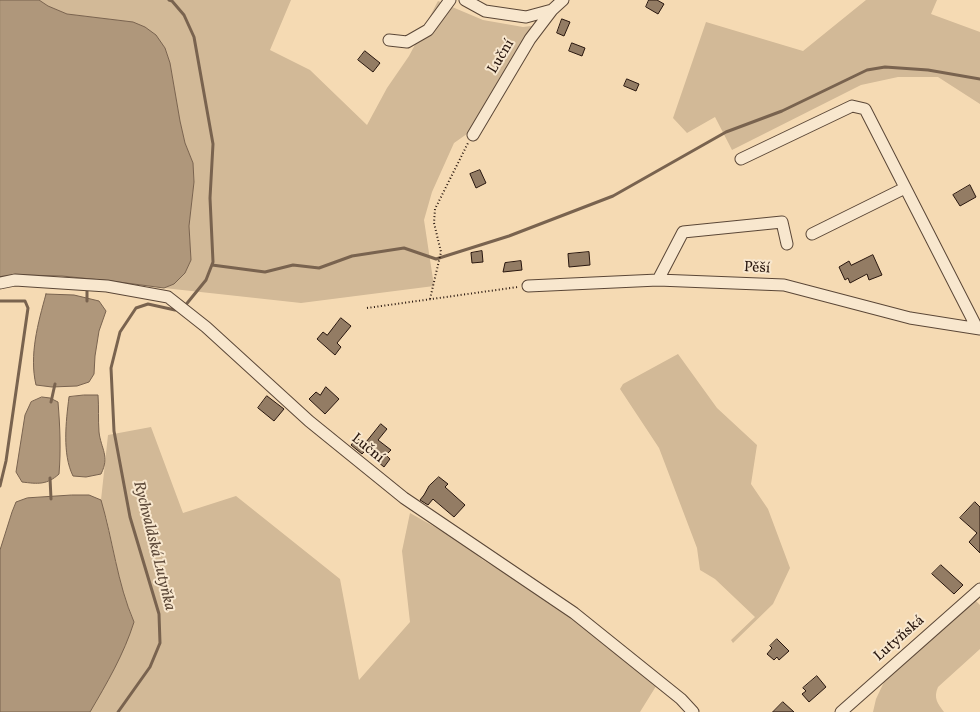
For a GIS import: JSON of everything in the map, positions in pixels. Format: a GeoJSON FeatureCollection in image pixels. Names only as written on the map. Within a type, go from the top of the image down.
{"type":"FeatureCollection","features":[{"type":"Feature","properties":{"kind":"street"},"geometry":{"type":"LineString","coordinates":[[390,40],[407,42],[428,30],[450,0]]}},
{"type":"Feature","properties":{"kind":"street"},"geometry":{"type":"LineString","coordinates":[[465,0],[485,12],[526,16],[552,10]]}},
{"type":"Feature","properties":{"kind":"street","name":"Luční"},"geometry":{"type":"LineString","coordinates":[[472,135],[530,39],[552,10],[563,0]]}},
{"type":"Feature","properties":{"kind":"street"},"geometry":{"type":"LineString","coordinates":[[741,159],[852,106],[865,109],[979,329]]}},
{"type":"Feature","properties":{"kind":"street"},"geometry":{"type":"LineString","coordinates":[[812,234],[905,188]]}},
{"type":"Feature","properties":{"kind":"street"},"geometry":{"type":"LineString","coordinates":[[658,280],[683,232],[782,222],[787,244]]}},
{"type":"Feature","properties":{"kind":"street","name":"Luční"},"geometry":{"type":"LineString","coordinates":[[0,283],[15,280],[107,286],[168,297],[206,327],[309,421],[404,498],[574,613],[681,698],[693,712]]}},
{"type":"Feature","properties":{"kind":"street","name":"Pěší"},"geometry":{"type":"LineString","coordinates":[[528,286],[658,280],[784,285],[910,318],[979,329]]}},
{"type":"Feature","properties":{"kind":"street","name":"Lutyňská"},"geometry":{"type":"LineString","coordinates":[[841,712],[979,592]]}},
{"type":"Feature","properties":{"kind":"path"},"geometry":{"type":"LineString","coordinates":[[430,299],[441,252],[434,223],[435,209],[472,135]]}},
{"type":"Feature","properties":{"kind":"path"},"geometry":{"type":"LineString","coordinates":[[367,308],[528,286]]}},
{"type":"Feature","properties":{"kind":"shaded area"},"geometry":{"type":"Polygon","coordinates":[[[0,0],[39,0],[67,14],[133,22],[145,27],[156,35],[165,48],[170,63],[185,143],[193,163],[194,182],[189,226],[191,260],[185,273],[174,284],[164,288],[62,276],[24,275],[0,277],[0,0]]]}},
{"type":"Feature","properties":{"kind":"shaded area"},"geometry":{"type":"Polygon","coordinates":[[[39,0],[291,0],[270,50],[310,70],[367,125],[387,88],[409,56],[438,1],[483,20],[523,27],[540,25],[474,129],[454,143],[432,192],[424,220],[434,286],[301,303],[164,288],[174,284],[185,273],[191,260],[189,226],[194,182],[193,163],[185,143],[170,63],[165,48],[145,27],[132,22],[67,14],[39,0]]]}},
{"type":"Feature","properties":{"kind":"shaded area"},"geometry":{"type":"Polygon","coordinates":[[[866,0],[937,0],[931,14],[980,32],[980,104],[938,77],[898,77],[861,85],[732,150],[715,117],[687,133],[673,118],[706,22],[803,51],[866,0]]]}},
{"type":"Feature","properties":{"kind":"shaded area"},"geometry":{"type":"Polygon","coordinates":[[[46,294],[74,295],[99,301],[106,311],[99,331],[94,374],[89,382],[77,386],[52,387],[36,385],[33,362],[34,351],[37,328],[46,294]]]}},
{"type":"Feature","properties":{"kind":"shaded area"},"geometry":{"type":"Polygon","coordinates":[[[678,354],[717,408],[757,445],[751,484],[768,509],[790,568],[773,604],[733,643],[731,640],[755,617],[715,579],[700,570],[697,548],[659,448],[620,389],[623,384],[678,354]]]}},
{"type":"Feature","properties":{"kind":"shaded area"},"geometry":{"type":"Polygon","coordinates":[[[98,395],[99,432],[105,457],[104,468],[101,474],[86,477],[73,476],[66,448],[69,397],[98,395]]]}},
{"type":"Feature","properties":{"kind":"shaded area"},"geometry":{"type":"Polygon","coordinates":[[[42,397],[58,402],[59,474],[42,483],[22,482],[16,472],[25,415],[31,402],[42,397]]]}},
{"type":"Feature","properties":{"kind":"shaded area"},"geometry":{"type":"Polygon","coordinates":[[[151,427],[183,513],[236,496],[340,579],[359,680],[410,622],[402,551],[410,513],[458,540],[483,560],[564,609],[658,683],[640,712],[90,712],[134,622],[120,581],[101,500],[108,435],[151,427]]]}},
{"type":"Feature","properties":{"kind":"shaded area"},"geometry":{"type":"Polygon","coordinates":[[[89,495],[101,500],[123,592],[134,622],[120,657],[90,712],[0,712],[0,550],[12,512],[16,502],[27,498],[89,495]]]}},
{"type":"Feature","properties":{"kind":"shaded area"},"geometry":{"type":"Polygon","coordinates":[[[975,600],[980,605],[980,649],[938,687],[936,698],[944,712],[873,712],[876,699],[884,682],[975,600]]]}},
{"type":"Feature","properties":{"kind":"building"},"geometry":{"type":"Polygon","coordinates":[[[649,0],[657,0],[664,4],[658,14],[646,7],[649,0]]]}},
{"type":"Feature","properties":{"kind":"building"},"geometry":{"type":"Polygon","coordinates":[[[562,19],[570,22],[564,36],[557,33],[562,19]]]}},
{"type":"Feature","properties":{"kind":"building"},"geometry":{"type":"Polygon","coordinates":[[[572,43],[585,48],[582,56],[569,51],[572,43]]]}},
{"type":"Feature","properties":{"kind":"building"},"geometry":{"type":"Polygon","coordinates":[[[365,51],[380,63],[373,72],[358,60],[365,51]]]}},
{"type":"Feature","properties":{"kind":"building"},"geometry":{"type":"Polygon","coordinates":[[[627,79],[639,84],[636,91],[624,86],[627,79]]]}},
{"type":"Feature","properties":{"kind":"building"},"geometry":{"type":"Polygon","coordinates":[[[480,170],[486,183],[476,188],[470,174],[480,170]]]}},
{"type":"Feature","properties":{"kind":"building"},"geometry":{"type":"Polygon","coordinates":[[[970,185],[976,197],[960,206],[953,195],[970,185]]]}},
{"type":"Feature","properties":{"kind":"building"},"geometry":{"type":"Polygon","coordinates":[[[482,251],[483,262],[472,263],[471,253],[482,251]]]}},
{"type":"Feature","properties":{"kind":"building"},"geometry":{"type":"Polygon","coordinates":[[[589,252],[590,265],[569,267],[568,254],[589,252]]]}},
{"type":"Feature","properties":{"kind":"building"},"geometry":{"type":"Polygon","coordinates":[[[873,255],[882,275],[869,280],[867,274],[850,283],[848,278],[845,280],[839,267],[849,261],[851,265],[873,255]]]}},
{"type":"Feature","properties":{"kind":"building"},"geometry":{"type":"Polygon","coordinates":[[[521,261],[522,270],[503,272],[505,263],[521,261]]]}},
{"type":"Feature","properties":{"kind":"building"},"geometry":{"type":"Polygon","coordinates":[[[341,318],[351,326],[337,343],[341,347],[335,355],[317,339],[323,332],[327,335],[341,318]]]}},
{"type":"Feature","properties":{"kind":"building"},"geometry":{"type":"Polygon","coordinates":[[[326,387],[339,399],[325,414],[309,399],[316,392],[320,395],[326,387]]]}},
{"type":"Feature","properties":{"kind":"building"},"geometry":{"type":"Polygon","coordinates":[[[267,396],[284,409],[274,421],[258,408],[267,396]]]}},
{"type":"Feature","properties":{"kind":"building"},"geometry":{"type":"Polygon","coordinates":[[[381,424],[387,429],[378,440],[391,450],[386,455],[390,459],[384,467],[365,451],[362,454],[351,445],[357,438],[364,444],[381,424]]]}},
{"type":"Feature","properties":{"kind":"building"},"geometry":{"type":"Polygon","coordinates":[[[439,477],[448,484],[445,487],[465,505],[454,517],[433,499],[428,505],[420,500],[429,486],[439,477]]]}},
{"type":"Feature","properties":{"kind":"building"},"geometry":{"type":"Polygon","coordinates":[[[975,502],[980,507],[980,553],[969,542],[977,533],[960,518],[975,502]]]}},
{"type":"Feature","properties":{"kind":"building"},"geometry":{"type":"Polygon","coordinates":[[[941,565],[963,585],[954,594],[932,574],[941,565]]]}},
{"type":"Feature","properties":{"kind":"building"},"geometry":{"type":"Polygon","coordinates":[[[777,639],[789,651],[779,660],[777,657],[774,660],[767,654],[772,648],[770,646],[777,639]]]}},
{"type":"Feature","properties":{"kind":"building"},"geometry":{"type":"Polygon","coordinates":[[[817,676],[826,687],[809,702],[802,694],[806,691],[803,688],[817,676]]]}},
{"type":"Feature","properties":{"kind":"building"},"geometry":{"type":"Polygon","coordinates":[[[783,702],[794,712],[773,712],[783,702]]]}},
{"type":"Feature","properties":{"kind":"waterway","name":"Rychvaldská Lutyňka"},"geometry":{"type":"LineString","coordinates":[[169,0],[184,15],[194,37],[213,144],[210,198],[213,262],[206,280],[184,307]]}},
{"type":"Feature","properties":{"kind":"waterway"},"geometry":{"type":"LineString","coordinates":[[212,265],[265,272],[293,265],[319,268],[352,256],[404,248],[436,259],[509,236],[613,196],[726,132],[782,111],[867,70],[885,67],[928,70],[980,79]]}},
{"type":"Feature","properties":{"kind":"waterway"},"geometry":{"type":"LineString","coordinates":[[87,288],[87,301]]}},
{"type":"Feature","properties":{"kind":"waterway"},"geometry":{"type":"LineString","coordinates":[[0,301],[25,301],[28,308],[6,461],[0,486]]}},
{"type":"Feature","properties":{"kind":"waterway","name":"Rychvaldská Lutyňka"},"geometry":{"type":"LineString","coordinates":[[118,712],[150,667],[160,643],[159,614],[130,517],[114,431],[111,368],[120,332],[136,308],[148,304],[178,309]]}},
{"type":"Feature","properties":{"kind":"waterway"},"geometry":{"type":"LineString","coordinates":[[51,402],[55,384]]}},
{"type":"Feature","properties":{"kind":"waterway"},"geometry":{"type":"LineString","coordinates":[[50,478],[51,499]]}}]}
